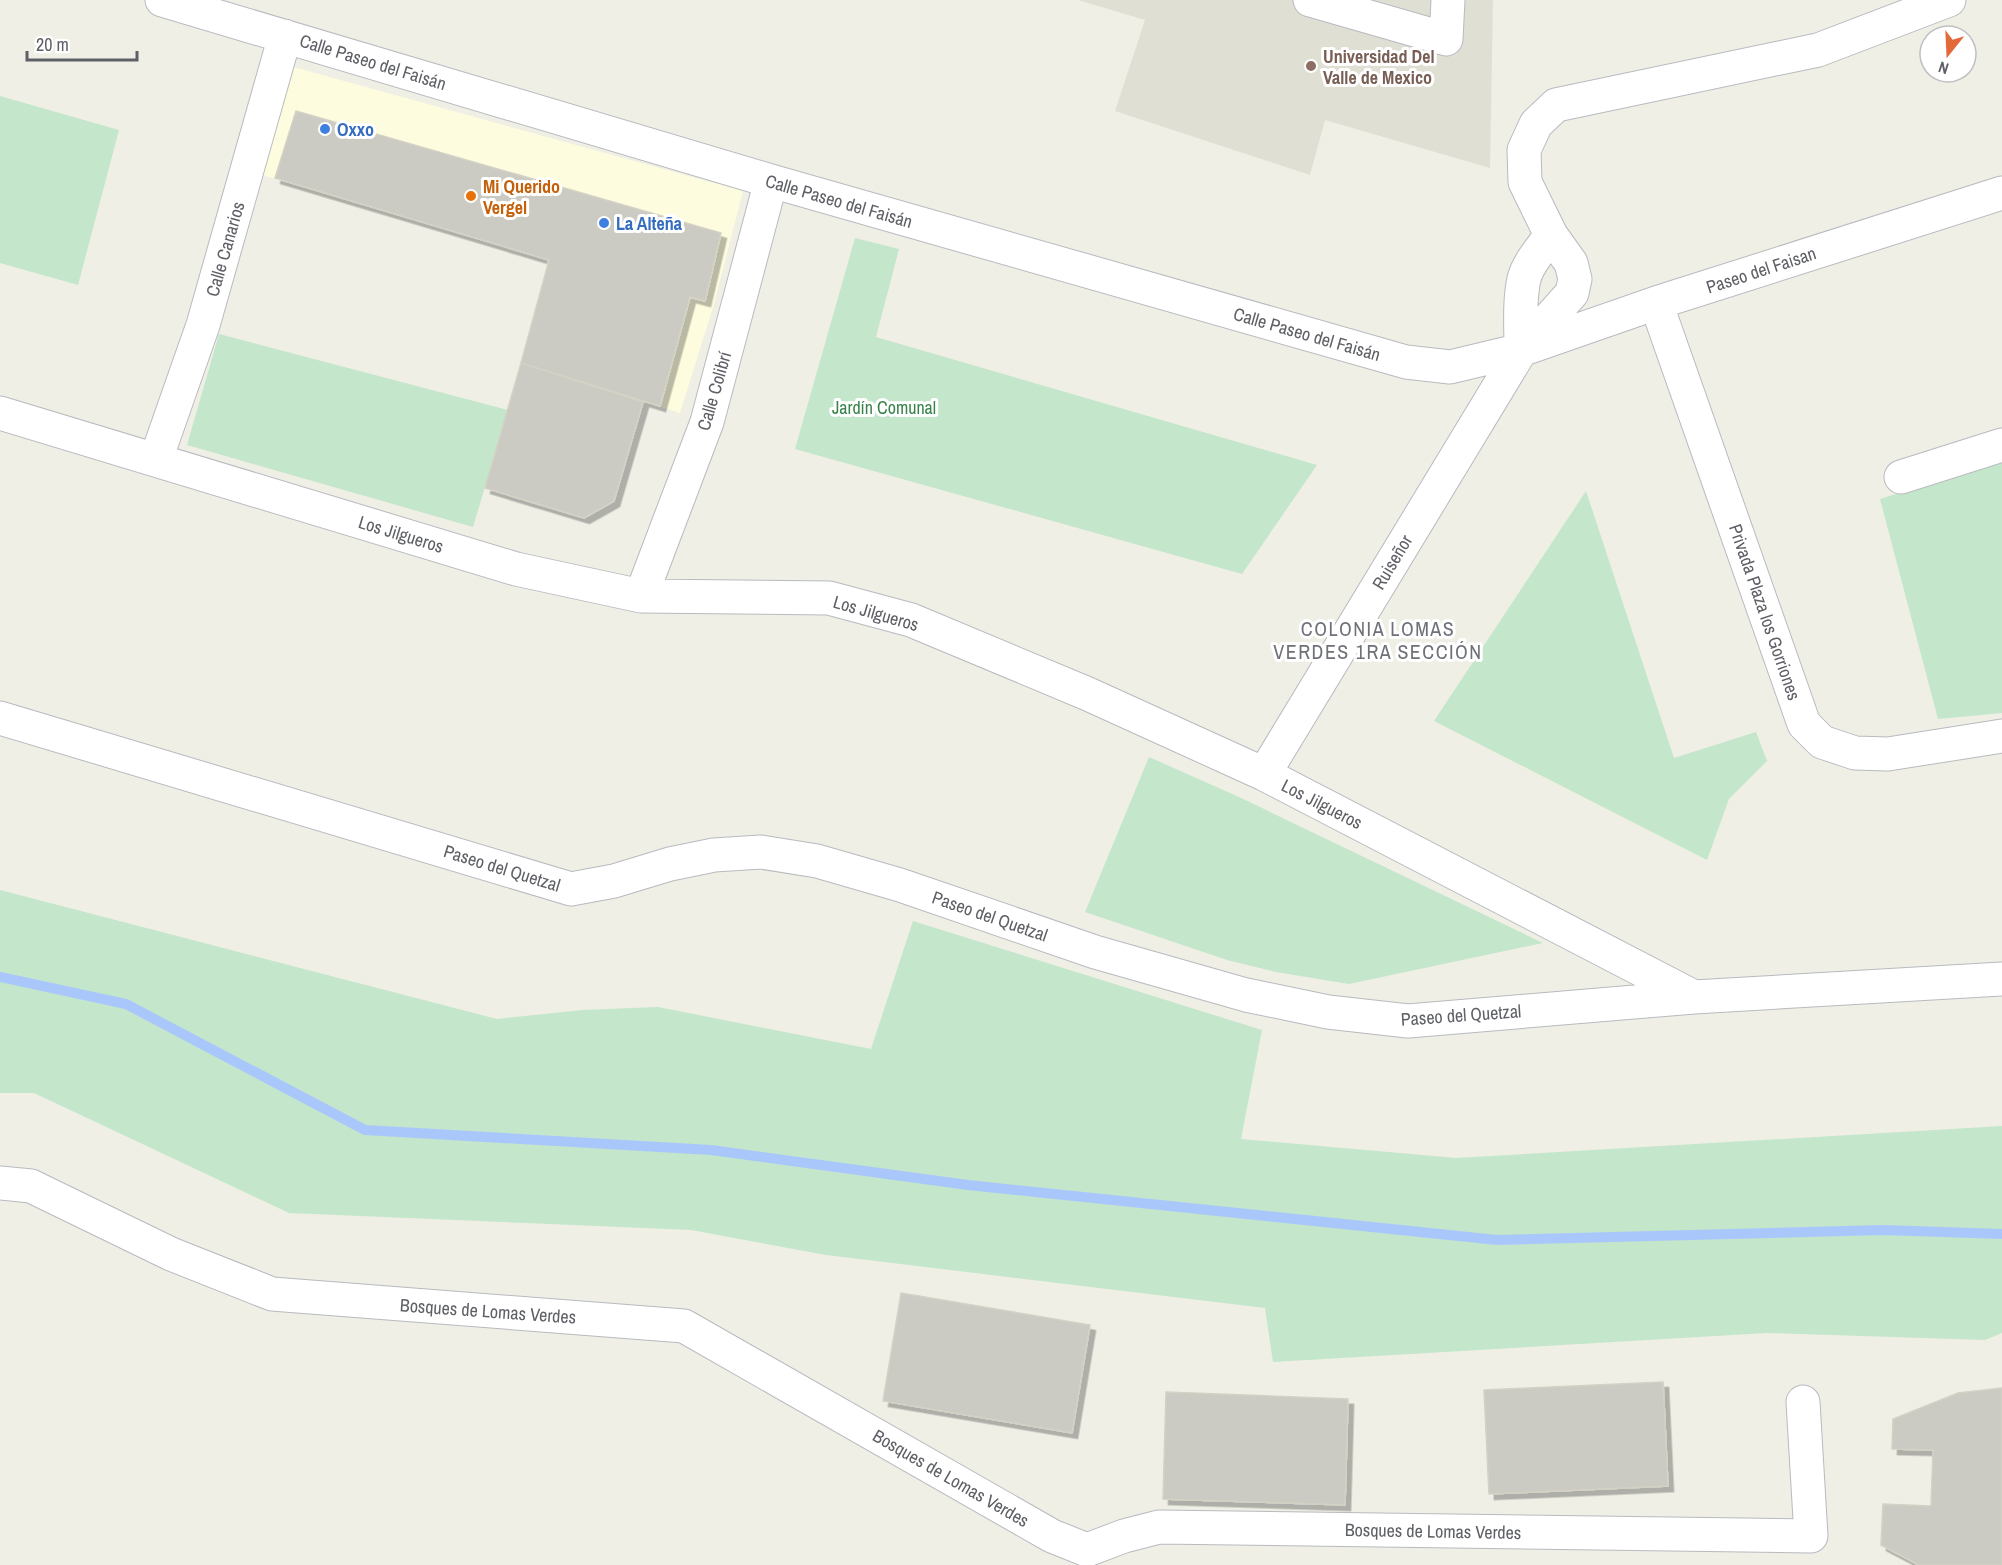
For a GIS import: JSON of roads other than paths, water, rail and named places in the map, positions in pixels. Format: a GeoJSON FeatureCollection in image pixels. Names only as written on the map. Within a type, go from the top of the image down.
{"type":"FeatureCollection","features":[{"type":"Feature","properties":{"kind":"street","name":"Calle Paseo del Faisán"},"geometry":{"type":"LineString","coordinates":[[162,0],[771,181],[1406,362],[1450,367],[1521,350]]}},
{"type":"Feature","properties":{"kind":"street"},"geometry":{"type":"LineString","coordinates":[[1310,0],[1446,39],[1448,0]]}},
{"type":"Feature","properties":{"kind":"street"},"geometry":{"type":"LineString","coordinates":[[1547,227],[1525,182],[1524,150],[1536,124],[1556,105],[1818,50],[1949,0]]}},
{"type":"Feature","properties":{"kind":"street","name":"Calle Canarios"},"geometry":{"type":"LineString","coordinates":[[156,459],[203,325],[285,36]]}},
{"type":"Feature","properties":{"kind":"street","name":"Calle Colibrí"},"geometry":{"type":"LineString","coordinates":[[641,596],[707,422],[771,181]]}},
{"type":"Feature","properties":{"kind":"street","name":"Paseo del Faisan"},"geometry":{"type":"LineString","coordinates":[[1521,350],[1656,303],[2002,193]]}},
{"type":"Feature","properties":{"kind":"street","name":"Ruiseñor"},"geometry":{"type":"LineString","coordinates":[[1264,774],[1521,350],[1572,293],[1575,279],[1571,263],[1547,227]]}},
{"type":"Feature","properties":{"kind":"street","name":"Ruiseñor"},"geometry":{"type":"LineString","coordinates":[[1521,350],[1524,278],[1547,227]]}},
{"type":"Feature","properties":{"kind":"street","name":"Privada Plaza los Gorriones"},"geometry":{"type":"LineString","coordinates":[[1656,303],[1804,724],[1822,742],[1855,753],[1888,754],[2002,736]]}},
{"type":"Feature","properties":{"kind":"street","name":"Los Jilgueros"},"geometry":{"type":"LineString","coordinates":[[0,413],[516,569],[641,596],[828,598],[911,620],[1088,693],[1264,774],[1694,997]]}},
{"type":"Feature","properties":{"kind":"street"},"geometry":{"type":"LineString","coordinates":[[1901,477],[2002,445]]}},
{"type":"Feature","properties":{"kind":"street","name":"Paseo del Quetzal"},"geometry":{"type":"LineString","coordinates":[[0,718],[571,889],[614,881],[670,864],[714,855],[761,852],[817,861],[900,885],[1095,952],[1245,995],[1328,1012],[1408,1021],[1694,997],[2002,979]]}},
{"type":"Feature","properties":{"kind":"street","name":"Bosques de Lomas Verdes"},"geometry":{"type":"LineString","coordinates":[[0,1183],[31,1186],[171,1254],[272,1294],[684,1326],[1052,1536],[1087,1550],[1124,1536],[1159,1527],[1811,1536],[1803,1402]]}},
{"type":"Feature","properties":{"kind":"waterway"},"geometry":{"type":"LineString","coordinates":[[0,977],[126,1004],[365,1130],[711,1150],[968,1185],[1497,1240],[1883,1230],[2002,1234]]}},
{"type":"Feature","properties":{"kind":"place","name":"Universidad Del Valle de Mexico"},"geometry":{"type":"Point","coordinates":[1311,66]}},
{"type":"Feature","properties":{"kind":"place","name":"Oxxo"},"geometry":{"type":"Point","coordinates":[325,129]}},
{"type":"Feature","properties":{"kind":"place","name":"Mi Querido Vergel"},"geometry":{"type":"Point","coordinates":[471,196]}},
{"type":"Feature","properties":{"kind":"place","name":"La Alteña"},"geometry":{"type":"Point","coordinates":[604,223]}},
{"type":"Feature","properties":{"kind":"district","name":"COLONIA LOMAS VERDES 1RA SECCIÓN"},"geometry":{"type":"Point","coordinates":[1378,640]}},
{"type":"Feature","properties":{"kind":"park label","name":"Jardín Comunal"},"geometry":{"type":"Point","coordinates":[884,407]}}]}
